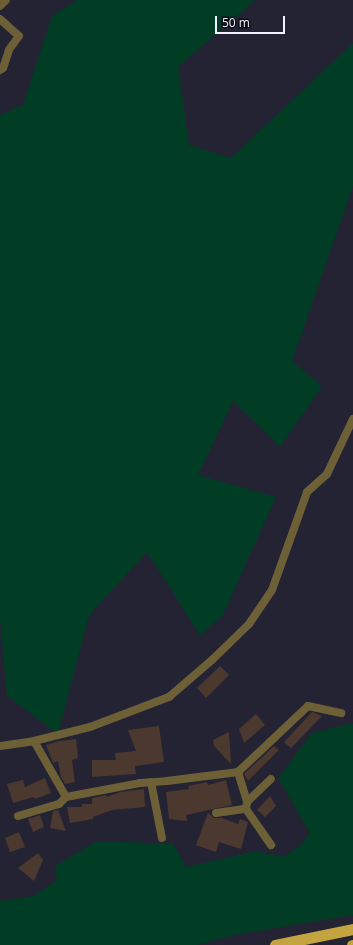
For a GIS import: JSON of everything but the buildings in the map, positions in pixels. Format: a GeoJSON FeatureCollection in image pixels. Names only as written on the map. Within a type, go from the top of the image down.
{"type":"FeatureCollection","features":[{"type":"Feature","properties":{"kind":"highway"},"geometry":{"type":"LineString","coordinates":[[275,945],[353,929]]}},
{"type":"Feature","properties":{"kind":"street"},"geometry":{"type":"LineString","coordinates":[[0,6],[6,0]]}},
{"type":"Feature","properties":{"kind":"street"},"geometry":{"type":"LineString","coordinates":[[0,19],[19,36],[9,50],[3,68],[0,70]]}},
{"type":"Feature","properties":{"kind":"street"},"geometry":{"type":"LineString","coordinates":[[0,746],[34,741],[90,728],[169,697],[212,660],[249,624],[272,590],[306,492],[327,474],[353,419]]}},
{"type":"Feature","properties":{"kind":"street"},"geometry":{"type":"LineString","coordinates":[[18,816],[59,804],[66,797],[151,782],[238,772],[308,706],[341,713]]}},
{"type":"Feature","properties":{"kind":"street"},"geometry":{"type":"LineString","coordinates":[[34,741],[66,797]]}},
{"type":"Feature","properties":{"kind":"street"},"geometry":{"type":"LineString","coordinates":[[238,772],[247,805],[271,845]]}},
{"type":"Feature","properties":{"kind":"street"},"geometry":{"type":"LineString","coordinates":[[216,814],[247,805],[271,779]]}},
{"type":"Feature","properties":{"kind":"street"},"geometry":{"type":"LineString","coordinates":[[151,782],[162,838]]}},
{"type":"Feature","properties":{"kind":"green space"},"geometry":{"type":"Polygon","coordinates":[[[77,0],[255,0],[178,67],[189,145],[231,158],[353,43],[353,186],[292,361],[322,386],[280,447],[233,401],[198,475],[276,497],[223,615],[200,635],[147,552],[89,615],[58,734],[7,696],[0,618],[0,115],[23,105],[52,16],[77,0]]]}},
{"type":"Feature","properties":{"kind":"green space"},"geometry":{"type":"Polygon","coordinates":[[[353,723],[353,915],[239,934],[197,945],[0,945],[0,901],[34,896],[57,880],[55,866],[97,841],[173,844],[186,867],[256,851],[283,857],[300,846],[310,833],[278,778],[312,733],[353,723]]]}}]}
